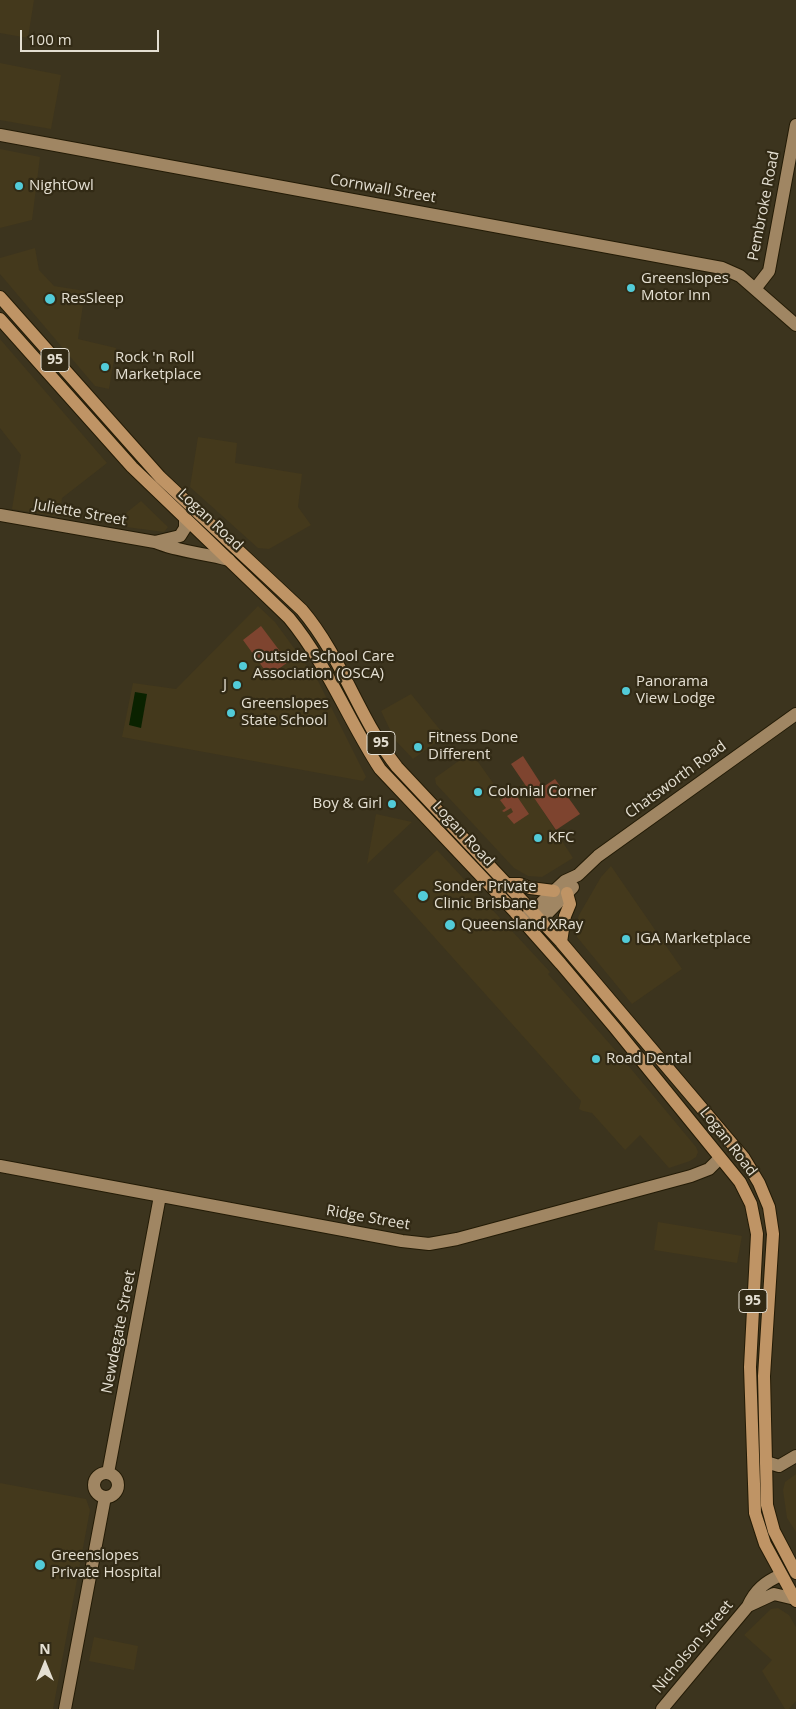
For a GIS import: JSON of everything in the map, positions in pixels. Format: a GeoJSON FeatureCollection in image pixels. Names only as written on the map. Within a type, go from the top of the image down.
{"type":"FeatureCollection","features":[{"type":"Feature","properties":{"kind":"main road","name":"Logan Road"},"geometry":{"type":"LineString","coordinates":[[0,297],[160,477],[302,610],[319,632],[389,756],[561,942],[752,1170],[769,1207],[773,1234],[764,1376],[766,1494],[770,1517],[779,1543],[795,1571]]}},
{"type":"Feature","properties":{"kind":"main road","name":"Logan Road"},"geometry":{"type":"LineString","coordinates":[[0,319],[132,467],[282,611],[307,640],[323,665],[365,746],[380,769],[527,925],[615,1028],[744,1188],[755,1218],[757,1241],[750,1367],[754,1504],[757,1521],[765,1544],[795,1600]]}},
{"type":"Feature","properties":{"kind":"main road"},"geometry":{"type":"LineString","coordinates":[[508,884],[520,884],[530,888],[554,891]]}},
{"type":"Feature","properties":{"kind":"main road"},"geometry":{"type":"LineString","coordinates":[[561,942],[565,916],[570,904],[567,893]]}},
{"type":"Feature","properties":{"kind":"main road"},"geometry":{"type":"LineString","coordinates":[[720,1158],[728,1140]]}},
{"type":"Feature","properties":{"kind":"main road"},"geometry":{"type":"LineString","coordinates":[[753,1308],[768,1309]]}},
{"type":"Feature","properties":{"kind":"main road"},"geometry":{"type":"LineString","coordinates":[[752,1455],[766,1462]]}},
{"type":"Feature","properties":{"kind":"main road","name":"Nicholson Street"},"geometry":{"type":"LineString","coordinates":[[781,1575],[795,1571]]}},
{"type":"Feature","properties":{"kind":"street","name":"Pembroke Road"},"geometry":{"type":"LineString","coordinates":[[755,289],[769,271],[796,125]]}},
{"type":"Feature","properties":{"kind":"street","name":"Cornwall Street"},"geometry":{"type":"LineString","coordinates":[[0,135],[714,266],[734,273],[796,325]]}},
{"type":"Feature","properties":{"kind":"street","name":"Juliette Street"},"geometry":{"type":"LineString","coordinates":[[0,515],[155,542],[172,549],[205,553],[229,560]]}},
{"type":"Feature","properties":{"kind":"street","name":"Juliette Street"},"geometry":{"type":"LineString","coordinates":[[155,542],[180,536],[185,528],[185,519]]}},
{"type":"Feature","properties":{"kind":"street","name":"Chatsworth Road"},"geometry":{"type":"LineString","coordinates":[[537,915],[554,891],[566,881],[578,875],[598,856],[796,714]]}},
{"type":"Feature","properties":{"kind":"street","name":"Chatsworth Road"},"geometry":{"type":"LineString","coordinates":[[527,925],[537,915],[567,893],[572,888],[578,875]]}},
{"type":"Feature","properties":{"kind":"street","name":"Ridge Street"},"geometry":{"type":"LineString","coordinates":[[0,1166],[413,1243],[436,1243],[466,1237],[696,1174],[710,1168],[720,1158]]}},
{"type":"Feature","properties":{"kind":"street","name":"Newdegate Street"},"geometry":{"type":"LineString","coordinates":[[65,1709],[105,1497],[112,1495],[118,1484],[115,1477],[108,1473],[160,1196]]}},
{"type":"Feature","properties":{"kind":"street"},"geometry":{"type":"LineString","coordinates":[[766,1462],[779,1466],[796,1456]]}},
{"type":"Feature","properties":{"kind":"street","name":"Nicholson Street"},"geometry":{"type":"LineString","coordinates":[[662,1709],[748,1606],[756,1591],[768,1581],[781,1575]]}},
{"type":"Feature","properties":{"kind":"street","name":"Nicholson Street"},"geometry":{"type":"LineString","coordinates":[[748,1606],[774,1594],[795,1600]]}},
{"type":"Feature","properties":{"kind":"shaded area"},"geometry":{"type":"Polygon","coordinates":[[[0,0],[34,0],[28,38],[0,33],[0,0]]]}},
{"type":"Feature","properties":{"kind":"shaded area"},"geometry":{"type":"Polygon","coordinates":[[[0,63],[61,75],[51,129],[0,120],[0,63]]]}},
{"type":"Feature","properties":{"kind":"shaded area"},"geometry":{"type":"Polygon","coordinates":[[[0,149],[40,157],[32,220],[0,228],[0,149]]]}},
{"type":"Feature","properties":{"kind":"shaded area"},"geometry":{"type":"Polygon","coordinates":[[[35,248],[39,270],[54,286],[85,291],[78,339],[116,348],[109,389],[95,386],[0,274],[0,258],[35,248]]]}},
{"type":"Feature","properties":{"kind":"shaded area"},"geometry":{"type":"Polygon","coordinates":[[[0,339],[107,463],[62,498],[60,517],[12,509],[21,455],[0,428],[0,339]]]}},
{"type":"Feature","properties":{"kind":"shaded area"},"geometry":{"type":"Polygon","coordinates":[[[198,437],[237,443],[235,463],[302,474],[298,507],[311,525],[269,549],[258,548],[190,487],[198,437]]]}},
{"type":"Feature","properties":{"kind":"shaded area"},"geometry":{"type":"Polygon","coordinates":[[[141,501],[168,527],[164,532],[111,525],[141,501]]]}},
{"type":"Feature","properties":{"kind":"shaded area","name":"Greenslopes State School"},"geometry":{"type":"Polygon","coordinates":[[[258,606],[275,622],[318,681],[366,777],[363,781],[122,737],[133,683],[176,689],[258,606]]]}},
{"type":"Feature","properties":{"kind":"shaded area"},"geometry":{"type":"Polygon","coordinates":[[[261,626],[288,662],[269,676],[243,640],[261,626]]]}},
{"type":"Feature","properties":{"kind":"shaded area"},"geometry":{"type":"Polygon","coordinates":[[[135,692],[147,694],[141,728],[129,725],[135,692]]]}},
{"type":"Feature","properties":{"kind":"shaded area"},"geometry":{"type":"Polygon","coordinates":[[[411,694],[445,736],[413,759],[395,740],[381,711],[411,694]]]}},
{"type":"Feature","properties":{"kind":"shaded area"},"geometry":{"type":"Polygon","coordinates":[[[471,752],[503,797],[525,783],[573,858],[542,877],[528,876],[514,868],[436,784],[435,778],[471,752]]]}},
{"type":"Feature","properties":{"kind":"shaded area"},"geometry":{"type":"Polygon","coordinates":[[[523,756],[543,787],[555,779],[580,814],[556,830],[511,764],[523,756]]]}},
{"type":"Feature","properties":{"kind":"shaded area"},"geometry":{"type":"Polygon","coordinates":[[[514,792],[529,814],[514,824],[507,816],[513,812],[511,808],[504,812],[502,811],[506,808],[500,800],[514,792]]]}},
{"type":"Feature","properties":{"kind":"shaded area"},"geometry":{"type":"Polygon","coordinates":[[[376,814],[412,822],[367,864],[372,836],[376,814]]]}},
{"type":"Feature","properties":{"kind":"shaded area"},"geometry":{"type":"Polygon","coordinates":[[[437,850],[550,972],[548,974],[617,1052],[696,1147],[698,1152],[696,1157],[669,1168],[640,1135],[625,1150],[592,1113],[579,1109],[581,1101],[393,891],[437,850]]]}},
{"type":"Feature","properties":{"kind":"shaded area","name":"IGA Marketplace"},"geometry":{"type":"Polygon","coordinates":[[[611,866],[682,969],[632,1004],[577,937],[576,924],[579,915],[601,877],[611,866]]]}},
{"type":"Feature","properties":{"kind":"shaded area"},"geometry":{"type":"Polygon","coordinates":[[[658,1222],[742,1236],[737,1263],[654,1250],[658,1222]]]}},
{"type":"Feature","properties":{"kind":"shaded area"},"geometry":{"type":"Polygon","coordinates":[[[796,1474],[796,1532],[787,1518],[783,1490],[785,1482],[796,1474]]]}},
{"type":"Feature","properties":{"kind":"shaded area","name":"Greenslopes Private Hospital"},"geometry":{"type":"Polygon","coordinates":[[[0,1483],[86,1499],[90,1510],[53,1709],[0,1709],[0,1483]]]}},
{"type":"Feature","properties":{"kind":"shaded area"},"geometry":{"type":"Polygon","coordinates":[[[778,1608],[789,1615],[796,1627],[796,1701],[789,1709],[785,1709],[762,1671],[772,1660],[744,1635],[771,1609],[778,1608]]]}},
{"type":"Feature","properties":{"kind":"shaded area"},"geometry":{"type":"Polygon","coordinates":[[[94,1637],[138,1646],[134,1670],[89,1661],[94,1637]]]}},
{"type":"Feature","properties":{"kind":"place","name":"NightOwl"},"geometry":{"type":"Point","coordinates":[19,186]}},
{"type":"Feature","properties":{"kind":"place","name":"Greenslopes Motor Inn"},"geometry":{"type":"Point","coordinates":[631,288]}},
{"type":"Feature","properties":{"kind":"place","name":"ResSleep"},"geometry":{"type":"Point","coordinates":[50,299]}},
{"type":"Feature","properties":{"kind":"place","name":"Rock 'n Roll Marketplace"},"geometry":{"type":"Point","coordinates":[105,367]}},
{"type":"Feature","properties":{"kind":"place","name":"Outside School Care Association (OSCA)"},"geometry":{"type":"Point","coordinates":[243,666]}},
{"type":"Feature","properties":{"kind":"place","name":"J"},"geometry":{"type":"Point","coordinates":[237,685]}},
{"type":"Feature","properties":{"kind":"place","name":"Panorama View Lodge"},"geometry":{"type":"Point","coordinates":[626,691]}},
{"type":"Feature","properties":{"kind":"place","name":"Greenslopes State School"},"geometry":{"type":"Point","coordinates":[231,713]}},
{"type":"Feature","properties":{"kind":"place","name":"Fitness Done Different"},"geometry":{"type":"Point","coordinates":[418,747]}},
{"type":"Feature","properties":{"kind":"place","name":"Colonial Corner"},"geometry":{"type":"Point","coordinates":[478,792]}},
{"type":"Feature","properties":{"kind":"place","name":"Boy & Girl"},"geometry":{"type":"Point","coordinates":[392,804]}},
{"type":"Feature","properties":{"kind":"place","name":"KFC"},"geometry":{"type":"Point","coordinates":[538,838]}},
{"type":"Feature","properties":{"kind":"place","name":"Sonder Private Clinic Brisbane"},"geometry":{"type":"Point","coordinates":[423,896]}},
{"type":"Feature","properties":{"kind":"place","name":"Queensland XRay"},"geometry":{"type":"Point","coordinates":[450,925]}},
{"type":"Feature","properties":{"kind":"place","name":"IGA Marketplace"},"geometry":{"type":"Point","coordinates":[626,939]}},
{"type":"Feature","properties":{"kind":"place","name":"Road Dental"},"geometry":{"type":"Point","coordinates":[596,1059]}},
{"type":"Feature","properties":{"kind":"place","name":"Greenslopes Private Hospital"},"geometry":{"type":"Point","coordinates":[40,1565]}}]}
